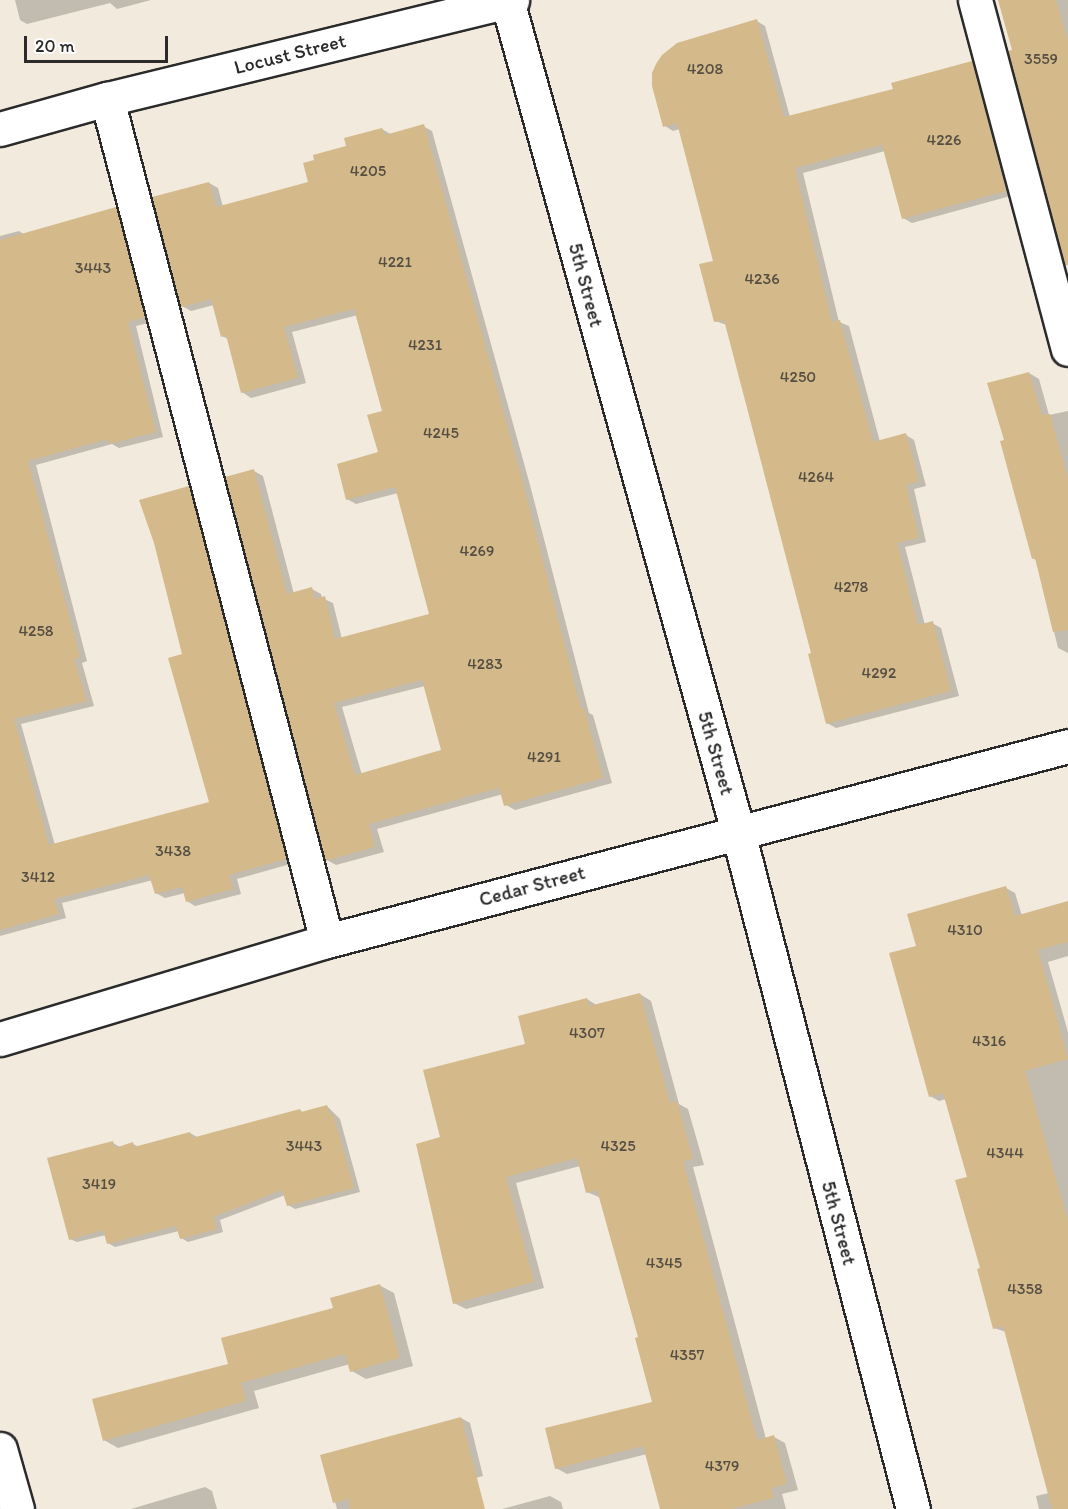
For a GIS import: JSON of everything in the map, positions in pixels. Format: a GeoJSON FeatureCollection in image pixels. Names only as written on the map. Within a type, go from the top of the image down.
{"type":"FeatureCollection","features":[{"type":"Feature","properties":{"kind":"street","name":"Locust Street"},"geometry":{"type":"LineString","coordinates":[[0,129],[107,99],[509,0]]}},
{"type":"Feature","properties":{"kind":"street","name":"5th Street"},"geometry":{"type":"LineString","coordinates":[[509,0],[738,832],[913,1509]]}},
{"type":"Feature","properties":{"kind":"street"},"geometry":{"type":"LineString","coordinates":[[975,0],[1068,350]]}},
{"type":"Feature","properties":{"kind":"street"},"geometry":{"type":"LineString","coordinates":[[107,99],[327,940]]}},
{"type":"Feature","properties":{"kind":"street","name":"Cedar Street"},"geometry":{"type":"LineString","coordinates":[[0,1039],[327,940],[1068,746]]}},
{"type":"Feature","properties":{"kind":"street"},"geometry":{"type":"LineString","coordinates":[[0,1449],[17,1509]]}},
{"type":"Feature","properties":{"kind":"building"},"geometry":{"type":"Polygon","coordinates":[[[998,0],[1056,0],[1068,42],[1068,265],[1065,265],[1008,51],[1012,50],[998,0]]]}},
{"type":"Feature","properties":{"kind":"building"},"geometry":{"type":"Polygon","coordinates":[[[757,19],[784,117],[893,89],[891,83],[972,61],[1006,191],[902,219],[882,145],[795,168],[832,322],[840,320],[873,442],[906,433],[919,481],[906,485],[919,538],[897,543],[918,625],[933,621],[951,691],[826,724],[808,654],[811,653],[724,320],[714,322],[699,264],[713,261],[677,123],[663,127],[652,86],[652,73],[656,64],[662,55],[677,43],[757,19]]]}},
{"type":"Feature","properties":{"kind":"building"},"geometry":{"type":"Polygon","coordinates":[[[424,124],[522,479],[581,709],[584,708],[603,778],[504,806],[499,788],[369,824],[375,847],[325,861],[225,477],[254,469],[287,594],[312,587],[315,599],[325,596],[335,639],[429,614],[395,487],[346,500],[337,464],[378,452],[367,415],[382,411],[354,309],[284,327],[298,378],[241,393],[226,335],[221,337],[211,299],[181,307],[152,197],[209,182],[216,207],[308,182],[303,163],[314,160],[313,155],[346,146],[344,138],[382,128],[385,135],[424,124]],[[422,680],[334,703],[355,775],[441,750],[422,680]]]}},
{"type":"Feature","properties":{"kind":"building"},"geometry":{"type":"Polygon","coordinates":[[[116,207],[145,317],[128,322],[156,432],[109,444],[108,439],[28,461],[80,657],[74,659],[87,701],[14,719],[49,845],[209,802],[168,658],[182,654],[154,543],[139,500],[189,486],[286,859],[229,875],[233,889],[186,902],[182,887],[155,894],[149,875],[54,899],[59,914],[0,930],[0,240],[116,207]]]}},
{"type":"Feature","properties":{"kind":"building"},"geometry":{"type":"Polygon","coordinates":[[[1029,372],[1042,415],[1050,414],[1068,479],[1068,630],[1053,632],[1035,558],[1032,559],[1000,441],[1004,440],[987,383],[1029,372]]]}},
{"type":"Feature","properties":{"kind":"building"},"geometry":{"type":"Polygon","coordinates":[[[1006,886],[1015,916],[1068,901],[1068,942],[1038,950],[1068,1059],[1025,1071],[1068,1221],[1068,1509],[1052,1509],[1003,1326],[993,1329],[977,1269],[980,1268],[955,1180],[967,1177],[943,1093],[929,1097],[889,953],[916,946],[907,914],[1006,886]]]}},
{"type":"Feature","properties":{"kind":"building"},"geometry":{"type":"Polygon","coordinates":[[[640,993],[670,1103],[677,1101],[693,1159],[683,1161],[755,1432],[758,1440],[774,1435],[787,1484],[771,1488],[774,1498],[731,1509],[660,1509],[643,1446],[555,1469],[545,1428],[652,1402],[635,1338],[638,1337],[597,1190],[586,1193],[577,1158],[506,1177],[534,1282],[453,1304],[416,1144],[440,1137],[423,1070],[525,1044],[518,1016],[587,998],[589,1006],[640,993]]]}},
{"type":"Feature","properties":{"kind":"building"},"geometry":{"type":"Polygon","coordinates":[[[327,1105],[330,1115],[333,1114],[354,1188],[287,1206],[282,1190],[213,1217],[217,1229],[180,1239],[176,1226],[107,1244],[103,1230],[69,1240],[47,1158],[113,1141],[115,1148],[133,1142],[134,1147],[190,1132],[192,1138],[300,1109],[301,1112],[327,1105]]]}},
{"type":"Feature","properties":{"kind":"building"},"geometry":{"type":"Polygon","coordinates":[[[380,1284],[400,1358],[350,1372],[345,1354],[241,1383],[246,1401],[103,1441],[92,1399],[228,1364],[221,1338],[333,1308],[330,1298],[380,1284]]]}},
{"type":"Feature","properties":{"kind":"building"},"geometry":{"type":"Polygon","coordinates":[[[461,1417],[485,1509],[350,1509],[349,1499],[333,1503],[320,1455],[461,1417]]]}}]}
